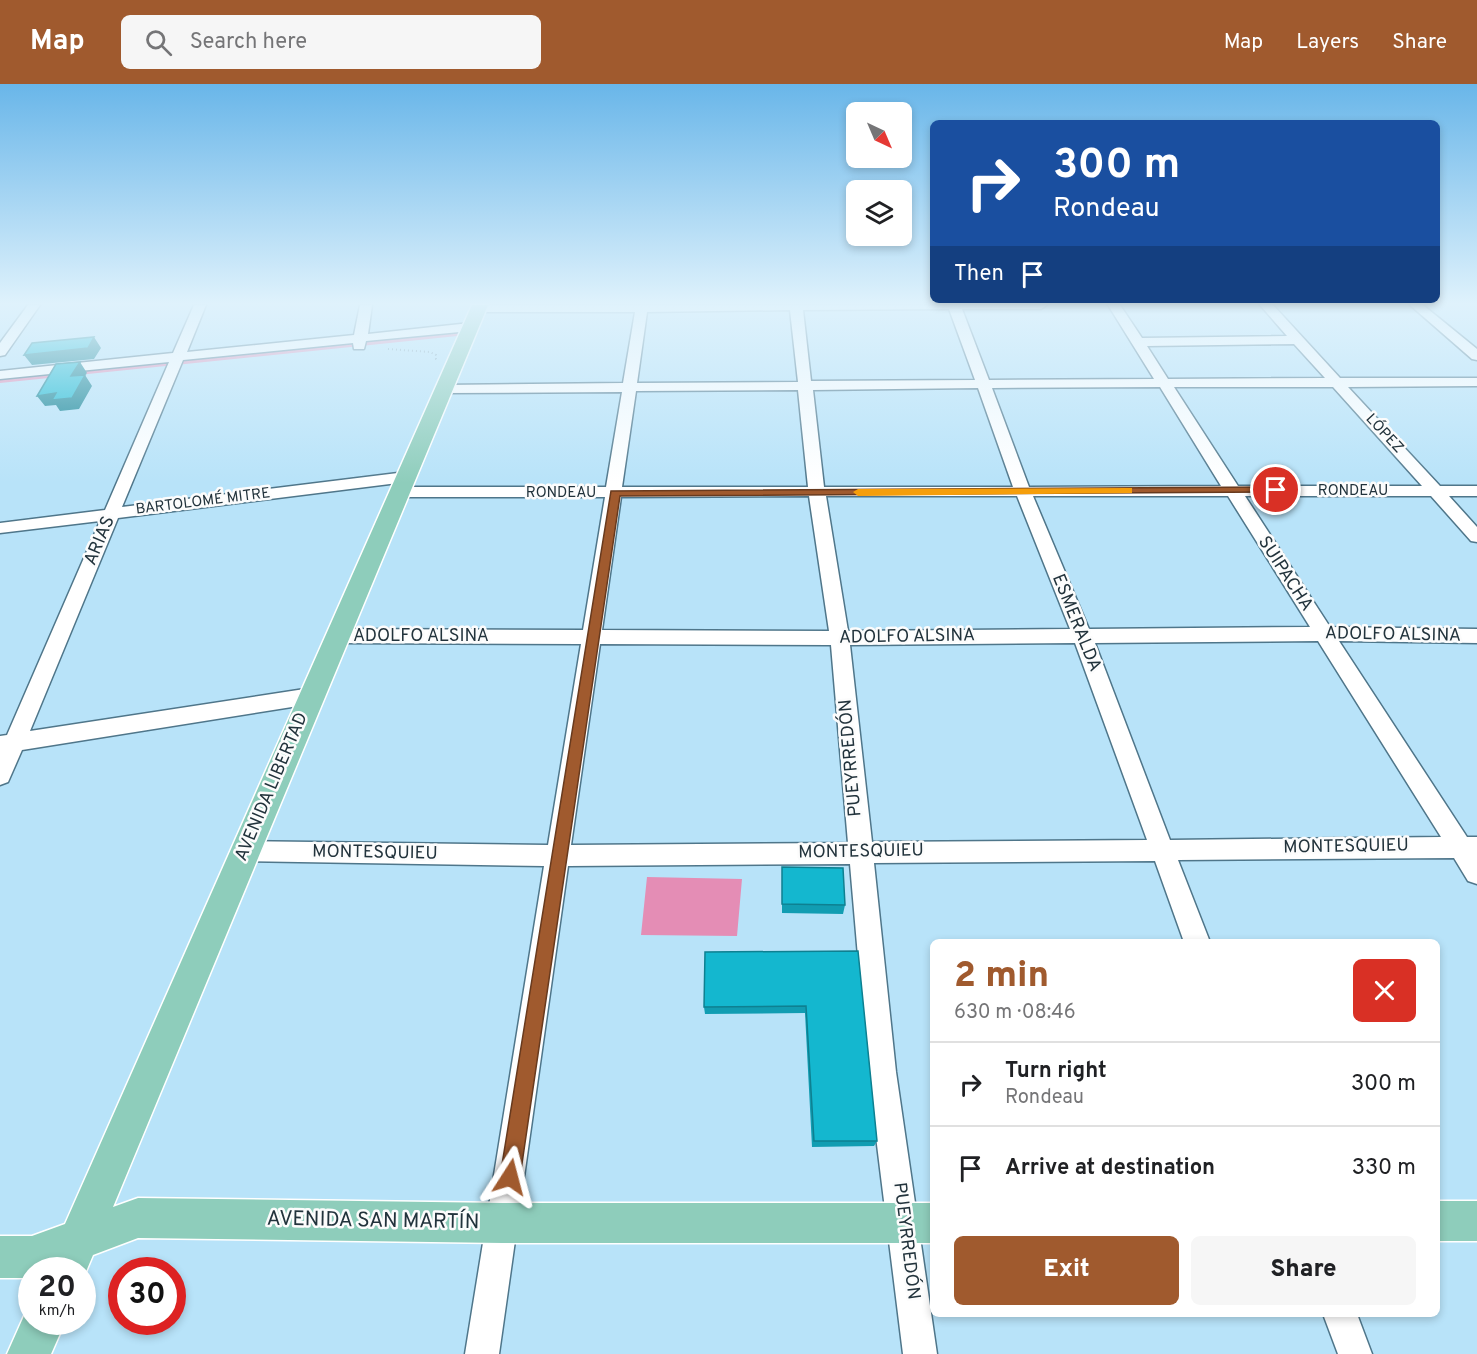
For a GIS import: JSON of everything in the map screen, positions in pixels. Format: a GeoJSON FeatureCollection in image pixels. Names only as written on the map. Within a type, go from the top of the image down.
{"type":"FeatureCollection","features":[{"type":"Feature","properties":{"kind":"main road","name":"AVENIDA LIBERTAD"},"geometry":{"type":"LineString","coordinates":[[72,1256],[454,364]]}},
{"type":"Feature","properties":{"kind":"main road","name":"AVENIDA SAN MARTÍN"},"geometry":{"type":"LineString","coordinates":[[0,1257],[72,1256],[138,1218],[502,1223],[919,1223]]}},
{"type":"Feature","properties":{"kind":"main road"},"geometry":{"type":"LineString","coordinates":[[1440,1221],[1477,1221]]}},
{"type":"Feature","properties":{"kind":"main road"},"geometry":{"type":"LineString","coordinates":[[29,1354],[37,1335]]}},
{"type":"Feature","properties":{"kind":"street"},"geometry":{"type":"LineString","coordinates":[[0,375],[134,364]]}},
{"type":"Feature","properties":{"kind":"street"},"geometry":{"type":"LineString","coordinates":[[0,382],[148,364]]}},
{"type":"Feature","properties":{"kind":"street","name":"ARIAS"},"geometry":{"type":"LineString","coordinates":[[0,776],[7,743],[111,514],[174,364]]}},
{"type":"Feature","properties":{"kind":"street"},"geometry":{"type":"LineString","coordinates":[[482,1354],[634,364]]}},
{"type":"Feature","properties":{"kind":"street","name":"PUEYRREDÓN"},"geometry":{"type":"LineString","coordinates":[[803,364],[817,493],[840,638],[882,1072],[919,1223],[920,1354]]}},
{"type":"Feature","properties":{"kind":"street","name":"ESMERALDA"},"geometry":{"type":"LineString","coordinates":[[976,364],[1023,491],[1082,635],[1196,939]]}},
{"type":"Feature","properties":{"kind":"street","name":"SUIPACHA"},"geometry":{"type":"LineString","coordinates":[[1152,364],[1324,633],[1468,846],[1477,873]]}},
{"type":"Feature","properties":{"kind":"street","name":"LÓPEZ"},"geometry":{"type":"LineString","coordinates":[[1319,364],[1477,537]]}},
{"type":"Feature","properties":{"kind":"street"},"geometry":{"type":"LineString","coordinates":[[444,389],[1477,382]]}},
{"type":"Feature","properties":{"kind":"street","name":"BARTOLOMÉ MITRE"},"geometry":{"type":"LineString","coordinates":[[0,528],[111,514],[404,484]]}},
{"type":"Feature","properties":{"kind":"street","name":"RONDEAU"},"geometry":{"type":"LineString","coordinates":[[404,484],[615,493],[1231,490],[1477,492]]}},
{"type":"Feature","properties":{"kind":"street","name":"ADOLFO ALSINA"},"geometry":{"type":"LineString","coordinates":[[337,636],[840,638],[1324,633],[1477,636]]}},
{"type":"Feature","properties":{"kind":"street"},"geometry":{"type":"LineString","coordinates":[[7,743],[311,696]]}},
{"type":"Feature","properties":{"kind":"street","name":"MONTESQUIEU"},"geometry":{"type":"LineString","coordinates":[[244,851],[560,856],[1468,846]]}},
{"type":"Feature","properties":{"kind":"street"},"geometry":{"type":"LineString","coordinates":[[1341,1317],[1356,1354]]}},
{"type":"Feature","properties":{"kind":"shaded area"},"geometry":{"type":"Polygon","coordinates":[[[105,364],[182,364],[0,383],[0,375],[105,364]]]}},
{"type":"Feature","properties":{"kind":"shaded area"},"geometry":{"type":"Polygon","coordinates":[[[647,877],[742,879],[737,936],[641,935],[647,877]]]}},
{"type":"Feature","properties":{"kind":"building"},"geometry":{"type":"Polygon","coordinates":[[[56,364],[79,364],[71,376],[85,375],[72,398],[52,400],[56,393],[37,396],[56,364]]]}},
{"type":"Feature","properties":{"kind":"building"},"geometry":{"type":"Polygon","coordinates":[[[782,867],[843,868],[845,905],[782,904],[782,867]]]}},
{"type":"Feature","properties":{"kind":"building"},"geometry":{"type":"Polygon","coordinates":[[[858,951],[877,1141],[814,1141],[806,1006],[704,1007],[705,952],[858,951]]]}},
{"type":"Feature","properties":{"kind":"slow traffic"},"geometry":{"type":"LineString","coordinates":[[858,492],[1129,491]]}},
{"type":"Feature","properties":{"kind":"route"},"geometry":{"type":"LineString","coordinates":[[510,1177],[615,493],[1276,490]]}}]}
